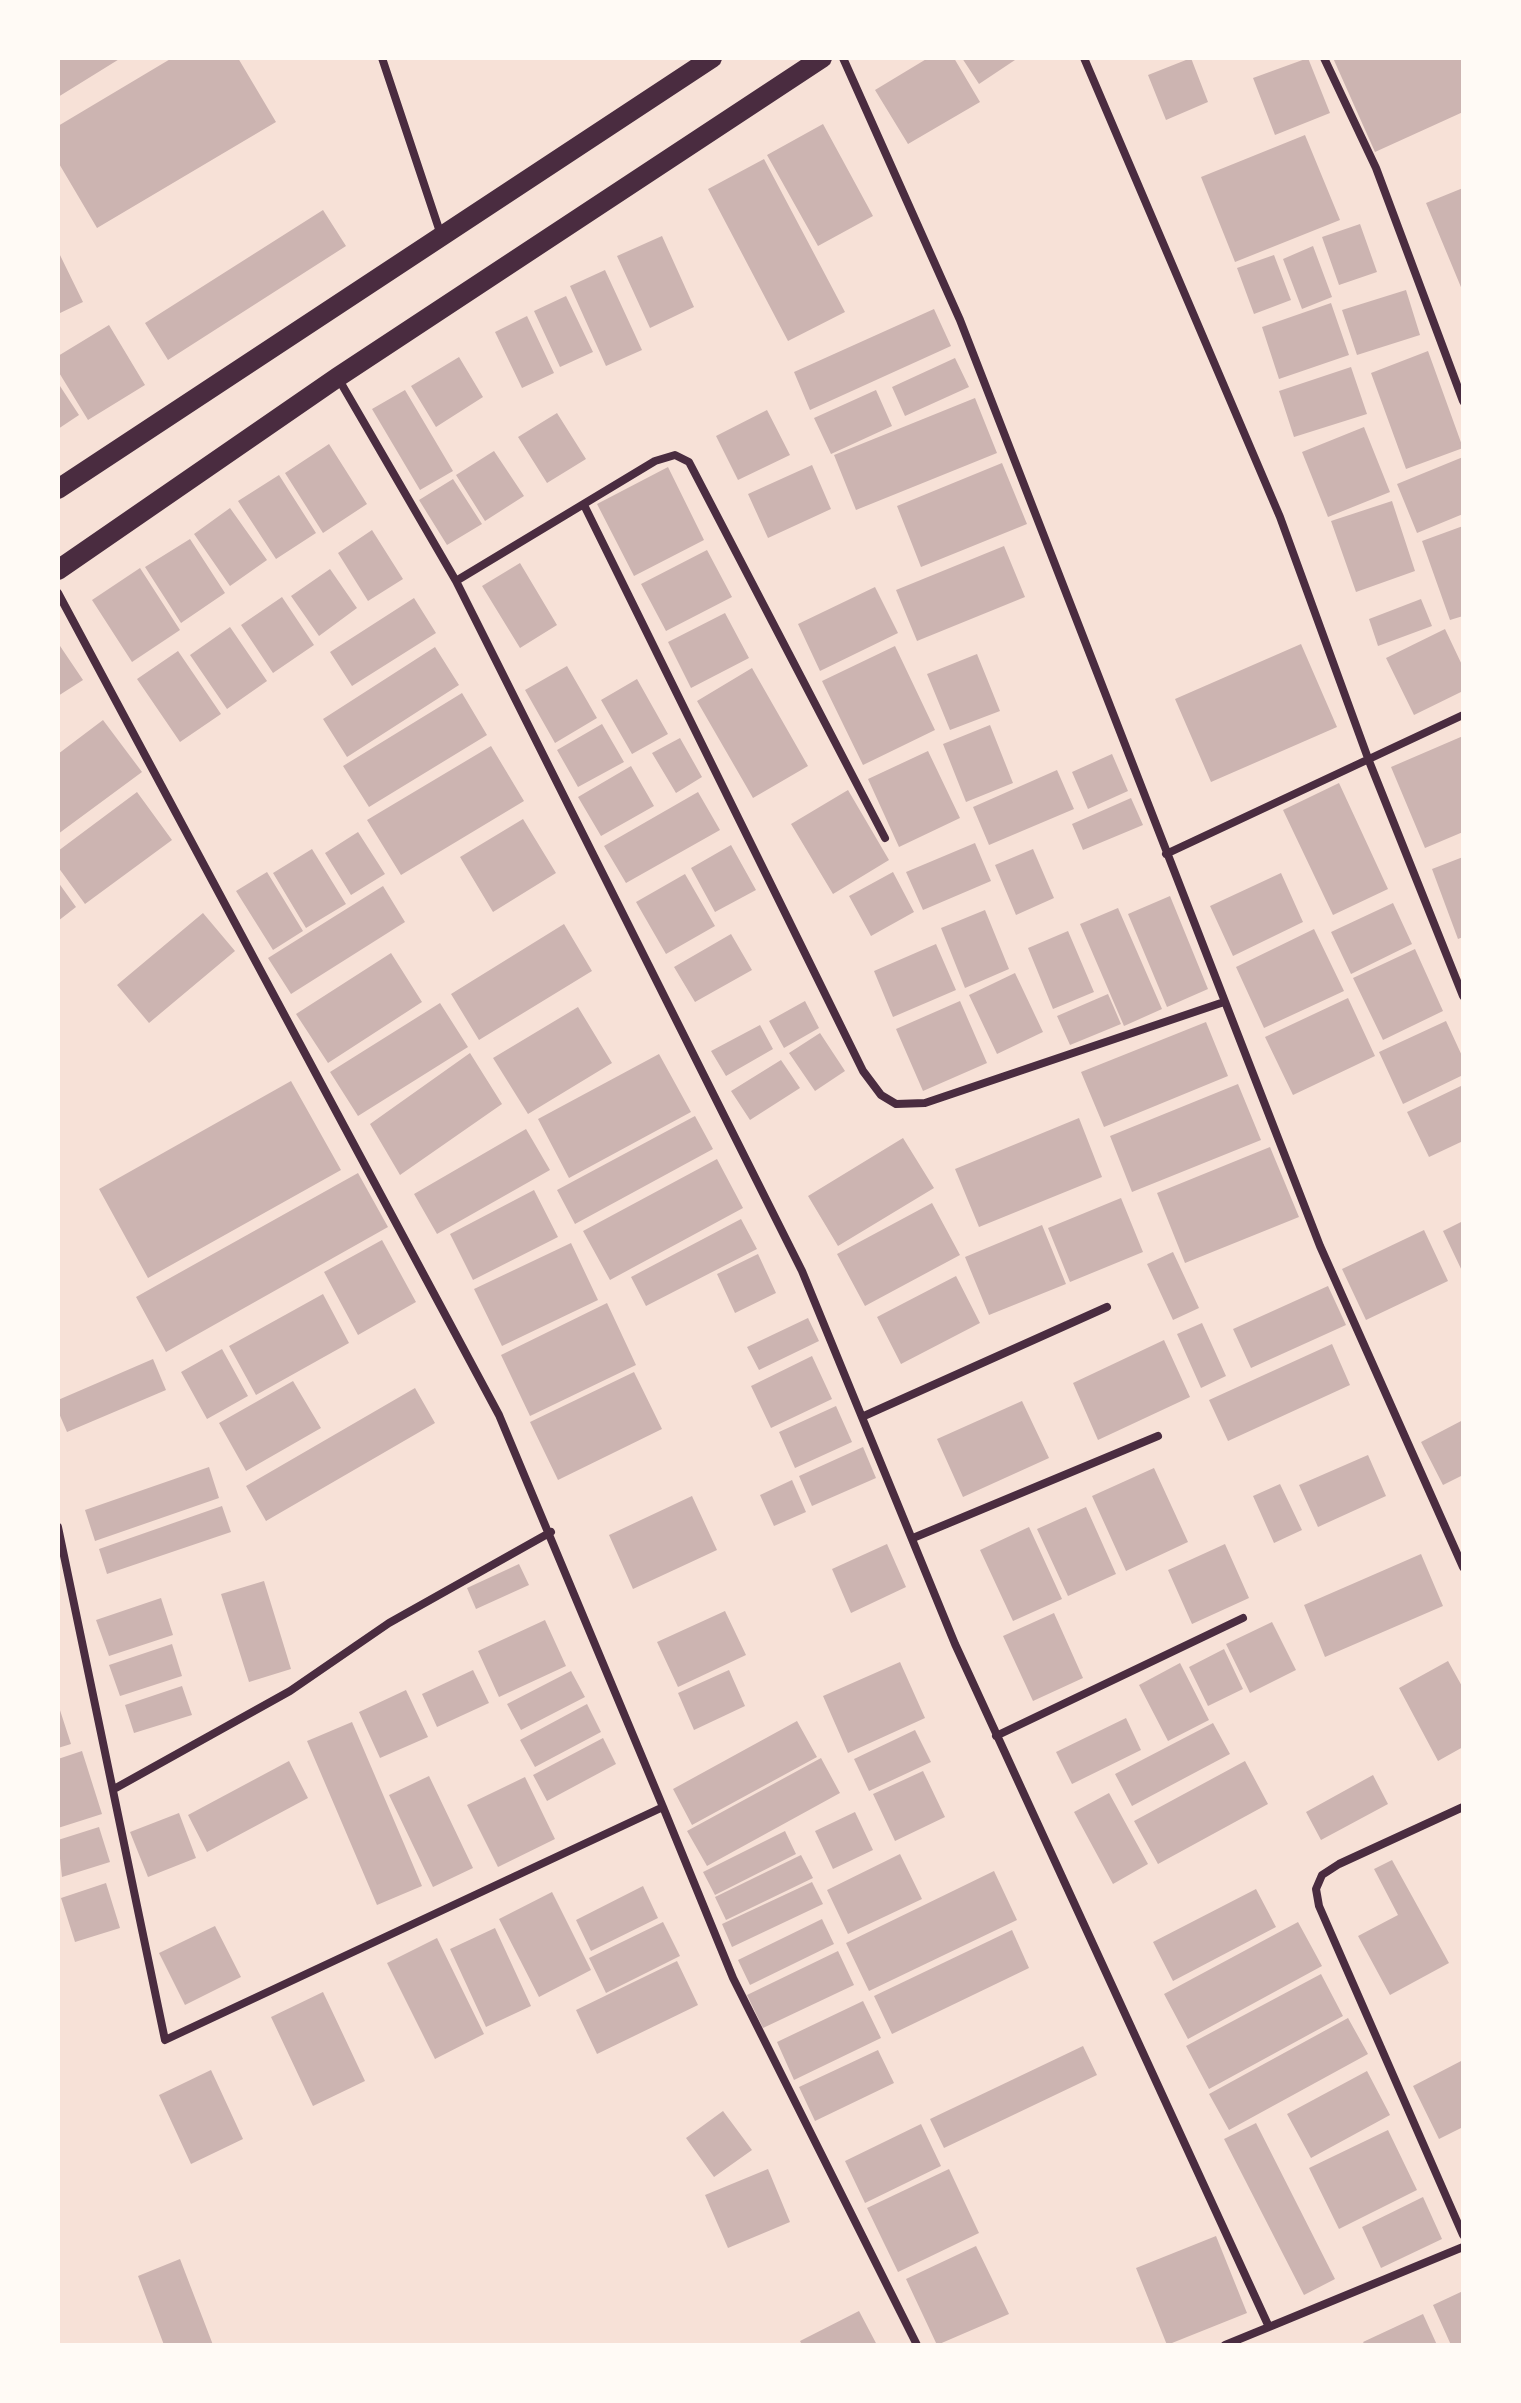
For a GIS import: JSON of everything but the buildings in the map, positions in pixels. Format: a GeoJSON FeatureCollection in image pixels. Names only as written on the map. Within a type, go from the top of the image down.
{"type":"FeatureCollection","features":[{"type":"Feature","properties":{"kind":"main road"},"geometry":{"type":"LineString","coordinates":[[58,489],[712,58]]}},
{"type":"Feature","properties":{"kind":"main road"},"geometry":{"type":"LineString","coordinates":[[58,570],[338,377],[822,58]]}},
{"type":"Feature","properties":{"kind":"street"},"geometry":{"type":"LineString","coordinates":[[382,58],[441,235]]}},
{"type":"Feature","properties":{"kind":"street"},"geometry":{"type":"LineString","coordinates":[[843,58],[960,320],[1320,1246],[1463,1567]]}},
{"type":"Feature","properties":{"kind":"street"},"geometry":{"type":"LineString","coordinates":[[1084,58],[1280,517],[1369,761],[1463,996]]}},
{"type":"Feature","properties":{"kind":"street"},"geometry":{"type":"LineString","coordinates":[[1324,58],[1376,168],[1463,401]]}},
{"type":"Feature","properties":{"kind":"street"},"geometry":{"type":"LineString","coordinates":[[338,377],[456,581],[802,1271],[996,1736],[1269,2327]]}},
{"type":"Feature","properties":{"kind":"street"},"geometry":{"type":"LineString","coordinates":[[456,581],[655,461],[675,455],[689,462],[885,838]]}},
{"type":"Feature","properties":{"kind":"street"},"geometry":{"type":"LineString","coordinates":[[584,505],[863,1071],[881,1095],[896,1104],[925,1103],[1224,1002]]}},
{"type":"Feature","properties":{"kind":"street"},"geometry":{"type":"LineString","coordinates":[[58,593],[499,1415],[551,1532],[733,1978],[917,2345]]}},
{"type":"Feature","properties":{"kind":"street"},"geometry":{"type":"LineString","coordinates":[[1166,854],[1463,715]]}},
{"type":"Feature","properties":{"kind":"street"},"geometry":{"type":"LineString","coordinates":[[864,1416],[1107,1307]]}},
{"type":"Feature","properties":{"kind":"street"},"geometry":{"type":"LineString","coordinates":[[913,1538],[1158,1436]]}},
{"type":"Feature","properties":{"kind":"street"},"geometry":{"type":"LineString","coordinates":[[58,1527],[165,2040],[663,1807]]}},
{"type":"Feature","properties":{"kind":"street"},"geometry":{"type":"LineString","coordinates":[[114,1789],[290,1691],[389,1623],[551,1532]]}},
{"type":"Feature","properties":{"kind":"street"},"geometry":{"type":"LineString","coordinates":[[996,1736],[1243,1618]]}},
{"type":"Feature","properties":{"kind":"street"},"geometry":{"type":"LineString","coordinates":[[1463,1807],[1339,1864],[1322,1875],[1316,1889],[1319,1906],[1463,2235]]}},
{"type":"Feature","properties":{"kind":"street"},"geometry":{"type":"LineString","coordinates":[[1225,2345],[1463,2247]]}}]}
